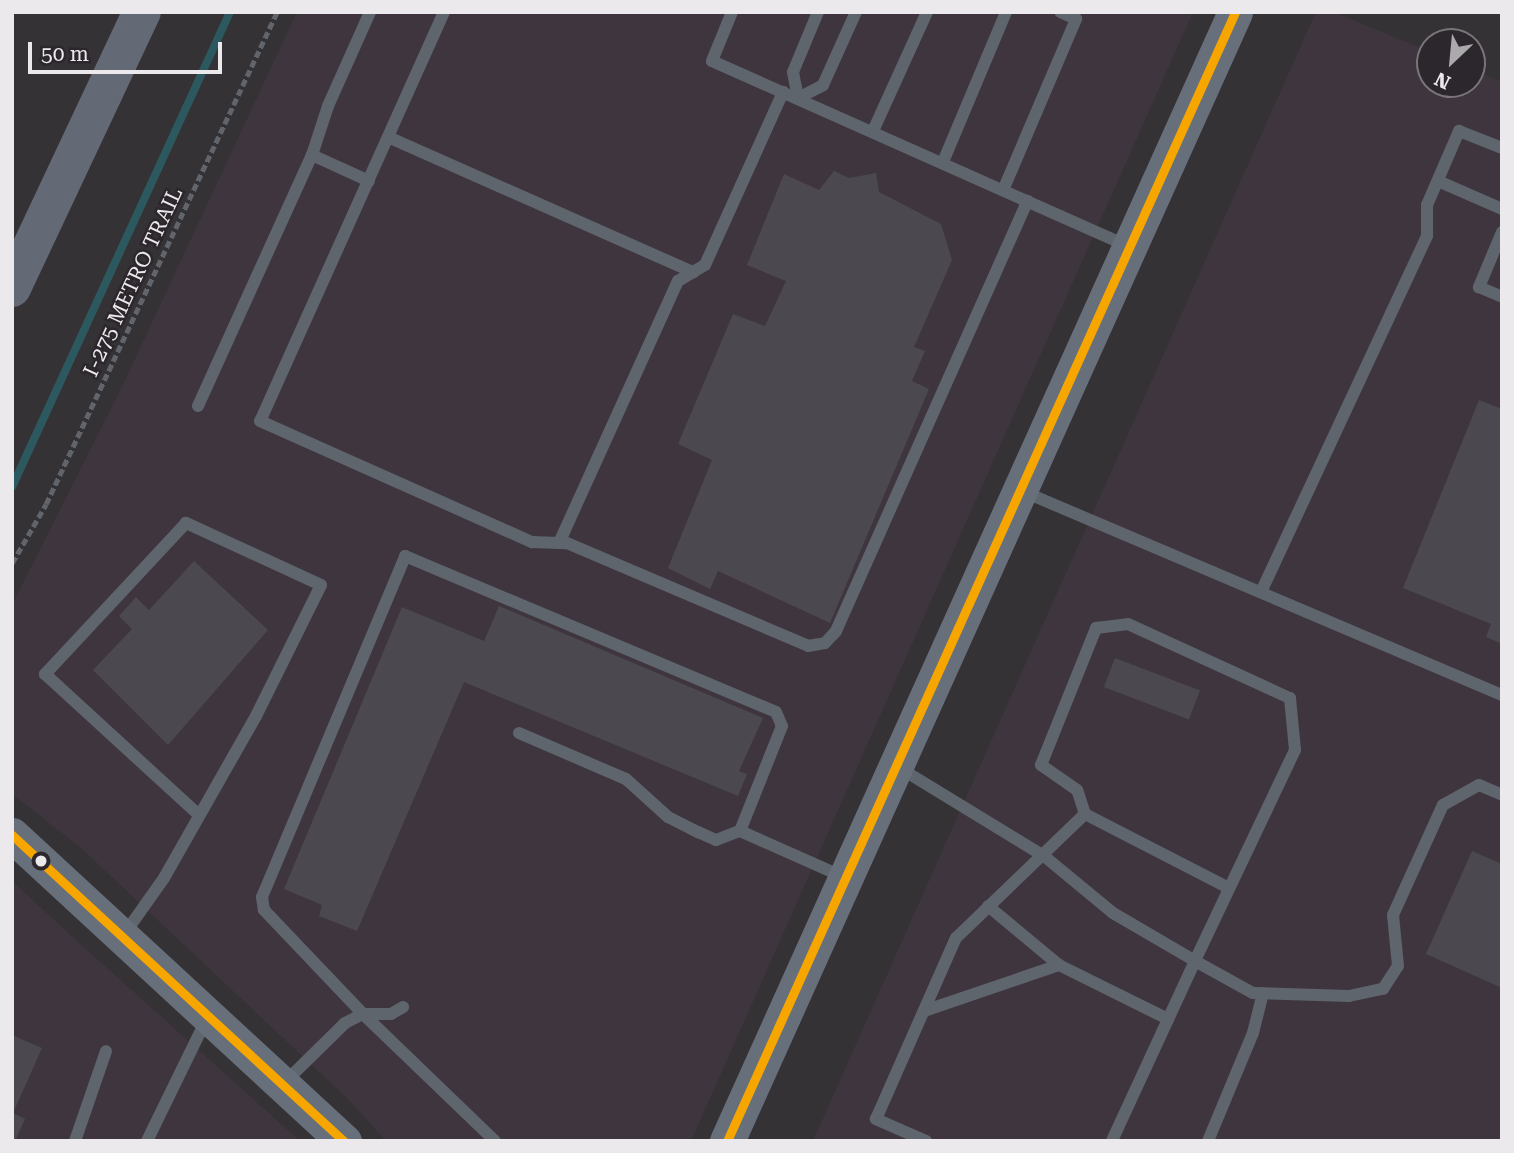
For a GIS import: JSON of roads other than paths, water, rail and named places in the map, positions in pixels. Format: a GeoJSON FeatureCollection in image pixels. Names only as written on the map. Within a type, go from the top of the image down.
{"type":"FeatureCollection","features":[{"type":"Feature","properties":{"kind":"highway"},"geometry":{"type":"LineString","coordinates":[[12,288],[142,12]]}},
{"type":"Feature","properties":{"kind":"street"},"geometry":{"type":"LineString","coordinates":[[727,1141],[1017,489],[1236,12]]}},
{"type":"Feature","properties":{"kind":"street"},"geometry":{"type":"LineString","coordinates":[[12,835],[344,1141]]}},
{"type":"Feature","properties":{"kind":"lane"},"geometry":{"type":"LineString","coordinates":[[198,406],[276,226],[312,155],[328,106],[370,12]]}},
{"type":"Feature","properties":{"kind":"lane"},"geometry":{"type":"LineString","coordinates":[[444,12],[260,421],[532,542],[559,543],[808,646],[825,643],[836,631],[1027,201]]}},
{"type":"Feature","properties":{"kind":"lane"},"geometry":{"type":"LineString","coordinates":[[732,12],[712,61],[1004,188],[1128,246]]}},
{"type":"Feature","properties":{"kind":"lane"},"geometry":{"type":"LineString","coordinates":[[798,98],[793,72],[818,12]]}},
{"type":"Feature","properties":{"kind":"lane"},"geometry":{"type":"LineString","coordinates":[[798,98],[823,85],[856,12]]}},
{"type":"Feature","properties":{"kind":"lane"},"geometry":{"type":"LineString","coordinates":[[873,131],[927,12]]}},
{"type":"Feature","properties":{"kind":"lane"},"geometry":{"type":"LineString","coordinates":[[943,162],[1006,12]]}},
{"type":"Feature","properties":{"kind":"lane"},"geometry":{"type":"LineString","coordinates":[[1004,188],[1076,19],[1060,12]]}},
{"type":"Feature","properties":{"kind":"lane"},"geometry":{"type":"LineString","coordinates":[[559,543],[678,281],[705,265],[783,92]]}},
{"type":"Feature","properties":{"kind":"lane"},"geometry":{"type":"LineString","coordinates":[[1261,592],[1426,236],[1427,205],[1459,131],[1502,148]]}},
{"type":"Feature","properties":{"kind":"lane"},"geometry":{"type":"LineString","coordinates":[[388,137],[693,272]]}},
{"type":"Feature","properties":{"kind":"lane"},"geometry":{"type":"LineString","coordinates":[[312,155],[369,181]]}},
{"type":"Feature","properties":{"kind":"lane"},"geometry":{"type":"LineString","coordinates":[[1438,181],[1502,209]]}},
{"type":"Feature","properties":{"kind":"lane"},"geometry":{"type":"LineString","coordinates":[[1502,232],[1479,287],[1502,297]]}},
{"type":"Feature","properties":{"kind":"lane"},"geometry":{"type":"LineString","coordinates":[[1017,489],[1502,695]]}},
{"type":"Feature","properties":{"kind":"lane"},"geometry":{"type":"LineString","coordinates":[[123,937],[199,815],[321,585],[186,523],[45,674],[199,815]]}},
{"type":"Feature","properties":{"kind":"lane"},"geometry":{"type":"LineString","coordinates":[[495,1141],[363,1014],[264,910],[262,897],[405,556],[776,712],[782,726],[740,831]]}},
{"type":"Feature","properties":{"kind":"lane"},"geometry":{"type":"LineString","coordinates":[[1112,1141],[1295,750],[1290,698],[1128,624],[1096,628],[1041,765],[1077,790],[1085,814],[1229,888]]}},
{"type":"Feature","properties":{"kind":"lane"},"geometry":{"type":"LineString","coordinates":[[519,733],[626,779],[668,817],[698,832],[716,840],[740,831],[844,878]]}},
{"type":"Feature","properties":{"kind":"lane"},"geometry":{"type":"LineString","coordinates":[[895,765],[1044,856],[1112,913],[1253,993],[1349,996],[1383,989],[1398,966],[1392,915],[1443,805],[1479,785],[1502,795]]}},
{"type":"Feature","properties":{"kind":"lane"},"geometry":{"type":"LineString","coordinates":[[926,1141],[876,1119],[956,939],[1085,814]]}},
{"type":"Feature","properties":{"kind":"lane"},"geometry":{"type":"LineString","coordinates":[[988,906],[1059,965],[1168,1019]]}},
{"type":"Feature","properties":{"kind":"lane"},"geometry":{"type":"LineString","coordinates":[[924,1011],[1059,965]]}},
{"type":"Feature","properties":{"kind":"lane"},"geometry":{"type":"LineString","coordinates":[[1208,1141],[1253,1033],[1263,993]]}},
{"type":"Feature","properties":{"kind":"lane"},"geometry":{"type":"LineString","coordinates":[[283,1084],[345,1023],[363,1014],[391,1014],[402,1007]]}},
{"type":"Feature","properties":{"kind":"lane"},"geometry":{"type":"LineString","coordinates":[[147,1141],[209,1014]]}},
{"type":"Feature","properties":{"kind":"lane"},"geometry":{"type":"LineString","coordinates":[[75,1141],[106,1051]]}},
{"type":"Feature","properties":{"kind":"waterway"},"geometry":{"type":"LineString","coordinates":[[12,487],[230,12]]}}]}
